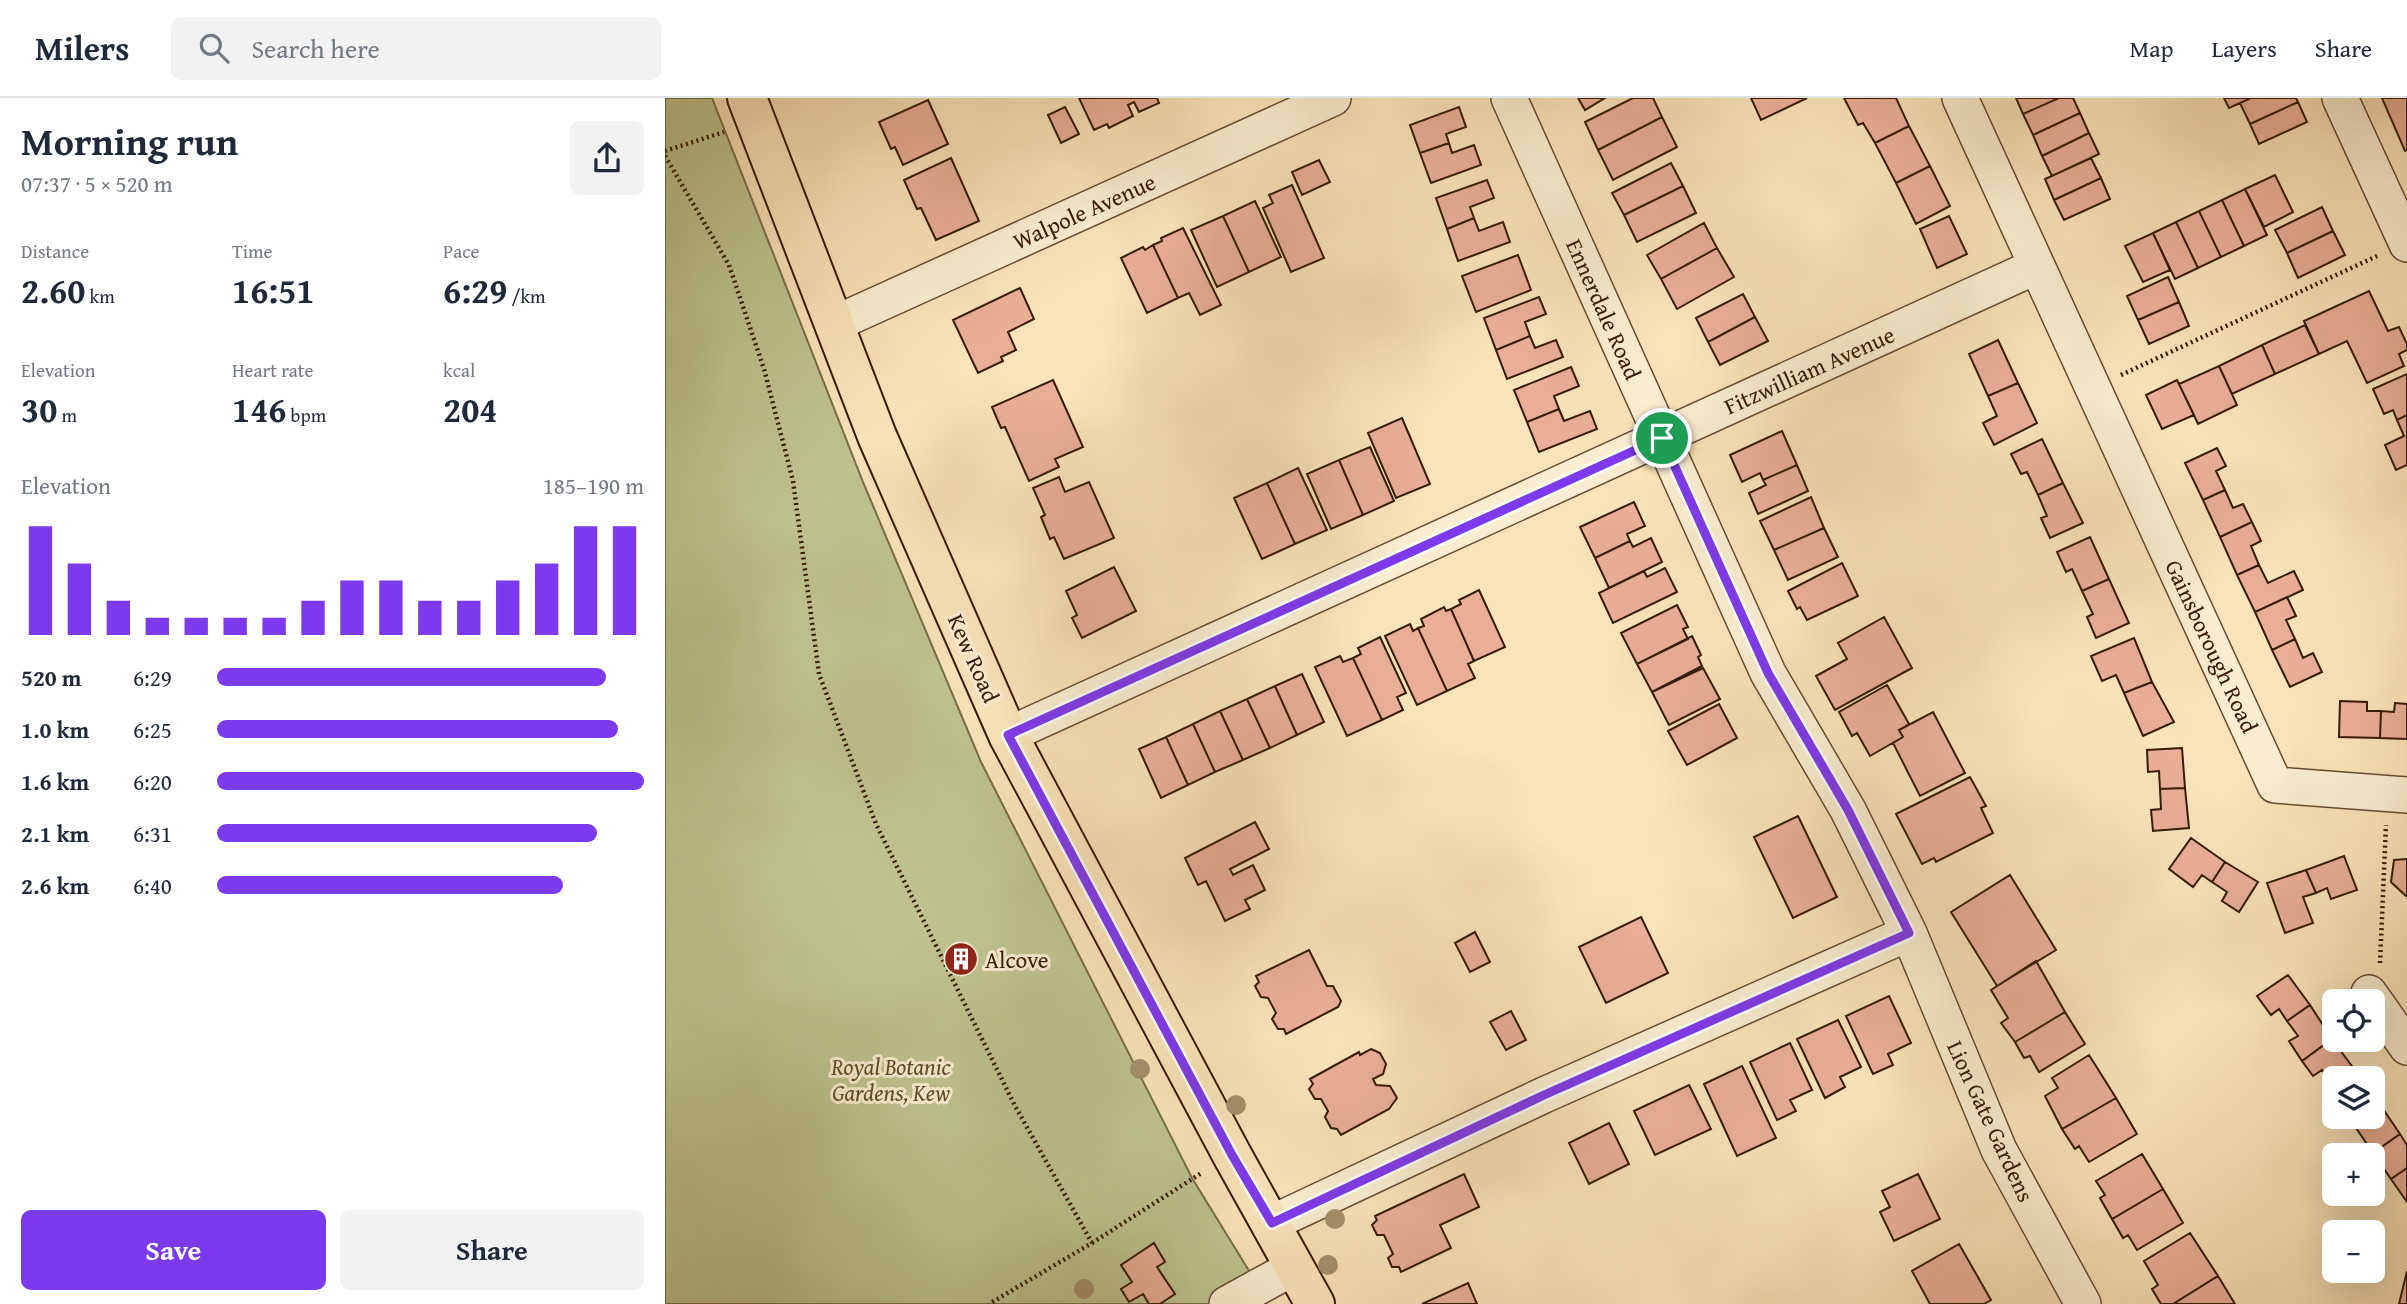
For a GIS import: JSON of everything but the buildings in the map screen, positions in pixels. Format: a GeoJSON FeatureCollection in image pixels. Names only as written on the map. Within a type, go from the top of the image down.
{"type":"FeatureCollection","features":[{"type":"Feature","properties":{"kind":"main road","name":"Kew Road"},"geometry":{"type":"LineString","coordinates":[[750,107],[877,436],[1008,735],[1232,1155],[1315,1304]]}},
{"type":"Feature","properties":{"kind":"street","name":"Walpole Avenue"},"geometry":{"type":"LineString","coordinates":[[834,324],[1333,98]]}},
{"type":"Feature","properties":{"kind":"street","name":"Ennerdale Road"},"geometry":{"type":"LineString","coordinates":[[1509,98],[1768,673]]}},
{"type":"Feature","properties":{"kind":"street","name":"Gainsborough Road"},"geometry":{"type":"LineString","coordinates":[[1960,98],[2276,785],[2397,794]]}},
{"type":"Feature","properties":{"kind":"street"},"geometry":{"type":"LineString","coordinates":[[2340,98],[2407,243]]}},
{"type":"Feature","properties":{"kind":"street","name":"Fitzwilliam Avenue"},"geometry":{"type":"LineString","coordinates":[[1008,735],[2037,266]]}},
{"type":"Feature","properties":{"kind":"street","name":"Lion Gate Gardens"},"geometry":{"type":"LineString","coordinates":[[1768,673],[1848,810],[1909,933],[1999,1150],[2083,1304]]}},
{"type":"Feature","properties":{"kind":"street"},"geometry":{"type":"LineString","coordinates":[[1272,1223],[1544,1095],[1909,933]]}},
{"type":"Feature","properties":{"kind":"street"},"geometry":{"type":"LineString","coordinates":[[2385,1015],[2407,1046]]}},
{"type":"Feature","properties":{"kind":"street"},"geometry":{"type":"LineString","coordinates":[[1227,1304],[1296,1268]]}},
{"type":"Feature","properties":{"kind":"path"},"geometry":{"type":"LineString","coordinates":[[665,151],[726,131],[750,107]]}},
{"type":"Feature","properties":{"kind":"path"},"geometry":{"type":"LineString","coordinates":[[665,156],[729,265],[764,369],[793,481],[819,674],[876,824],[1015,1106],[1092,1243]]}},
{"type":"Feature","properties":{"kind":"path"},"geometry":{"type":"LineString","coordinates":[[2094,388],[2407,243]]}},
{"type":"Feature","properties":{"kind":"path"},"geometry":{"type":"LineString","coordinates":[[2371,989],[2380,974],[2397,794]]}},
{"type":"Feature","properties":{"kind":"path"},"geometry":{"type":"LineString","coordinates":[[989,1304],[1232,1155]]}},
{"type":"Feature","properties":{"kind":"green space","name":"Royal Botanic Gardens, Kew"},"geometry":{"type":"Polygon","coordinates":[[[665,98],[712,98],[863,482],[981,762],[1192,1178],[1251,1274],[1259,1304],[665,1304],[665,98]]]}},
{"type":"Feature","properties":{"kind":"place","name":"Alcove"},"geometry":{"type":"Point","coordinates":[961,959]}},
{"type":"Feature","properties":{"kind":"route"},"geometry":{"type":"LineString","coordinates":[[1662,438],[1768,673],[1848,810],[1909,933],[1544,1095],[1272,1223],[1232,1155],[1008,735],[1662,438]]}}]}
